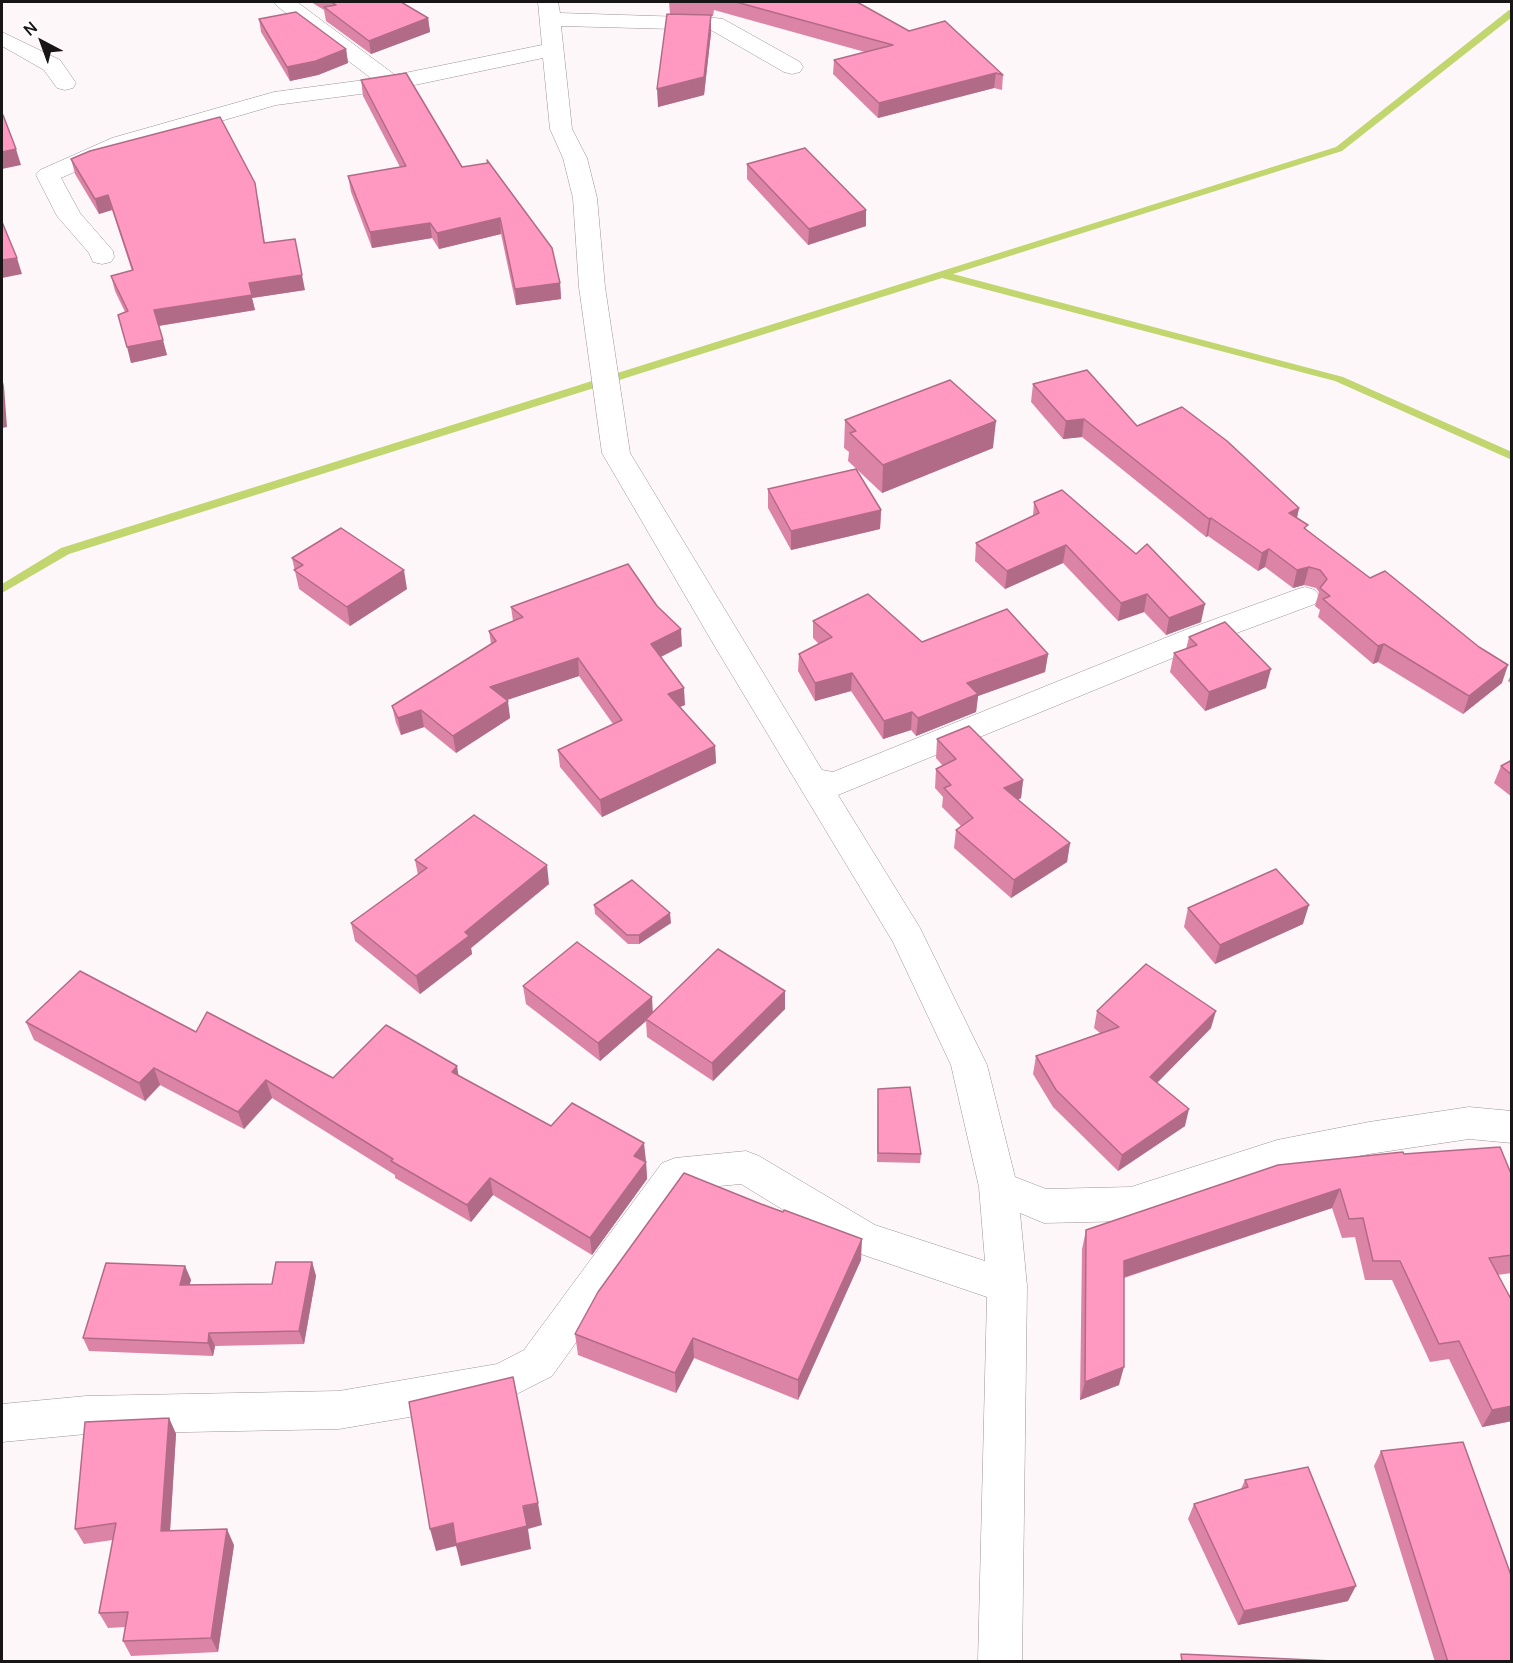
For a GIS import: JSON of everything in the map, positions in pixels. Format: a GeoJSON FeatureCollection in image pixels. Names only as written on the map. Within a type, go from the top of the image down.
{"type":"FeatureCollection","features":[{"type":"Feature","properties":{"kind":"street"},"geometry":{"type":"LineString","coordinates":[[284,2],[391,83]]}},
{"type":"Feature","properties":{"kind":"street"},"geometry":{"type":"LineString","coordinates":[[550,23],[561,129],[575,158],[585,198],[592,287],[616,453],[908,937],[969,1065],[998,1187],[1007,1286],[1000,1662]]}},
{"type":"Feature","properties":{"kind":"street"},"geometry":{"type":"LineString","coordinates":[[102,257],[101,250],[69,216],[48,175],[120,143],[274,99],[391,83],[550,23],[715,24],[792,67]]}},
{"type":"Feature","properties":{"kind":"street"},"geometry":{"type":"LineString","coordinates":[[2,38],[52,65],[65,83]]}},
{"type":"Feature","properties":{"kind":"street"},"geometry":{"type":"LineString","coordinates":[[811,779],[836,784],[1155,654],[1305,597]]}},
{"type":"Feature","properties":{"kind":"street"},"geometry":{"type":"LineString","coordinates":[[998,1187],[1044,1206],[1131,1204],[1277,1156],[1369,1138],[1469,1123],[1511,1130]]}},
{"type":"Feature","properties":{"kind":"street"},"geometry":{"type":"LineString","coordinates":[[2,1423],[86,1415],[339,1410],[502,1382],[538,1363],[675,1174],[746,1167],[863,1238],[1007,1286]]}},
{"type":"Feature","properties":{"kind":"building"},"geometry":{"type":"Polygon","coordinates":[[[331,2],[401,2],[428,18],[369,41],[324,7],[336,5],[331,2]]]}},
{"type":"Feature","properties":{"kind":"building"},"geometry":{"type":"Polygon","coordinates":[[[736,2],[857,2],[909,31],[945,21],[1003,75],[996,73],[879,103],[834,60],[893,45],[736,2]]]}},
{"type":"Feature","properties":{"kind":"building"},"geometry":{"type":"Polygon","coordinates":[[[296,12],[346,49],[316,61],[287,67],[259,19],[296,12]]]}},
{"type":"Feature","properties":{"kind":"building"},"geometry":{"type":"Polygon","coordinates":[[[667,14],[711,15],[704,77],[657,89],[667,14]]]}},
{"type":"Feature","properties":{"kind":"building"},"geometry":{"type":"Polygon","coordinates":[[[406,73],[462,167],[488,163],[487,160],[552,248],[560,283],[515,289],[500,218],[437,233],[430,223],[370,232],[348,176],[406,166],[361,80],[406,73]]]}},
{"type":"Feature","properties":{"kind":"building"},"geometry":{"type":"Polygon","coordinates":[[[2,116],[16,149],[2,152],[2,116]]]}},
{"type":"Feature","properties":{"kind":"building"},"geometry":{"type":"Polygon","coordinates":[[[220,117],[255,183],[264,243],[295,239],[302,275],[249,283],[252,295],[154,310],[163,340],[127,347],[118,315],[128,311],[111,276],[133,270],[108,195],[95,199],[71,159],[90,151],[220,117]]]}},
{"type":"Feature","properties":{"kind":"building"},"geometry":{"type":"Polygon","coordinates":[[[805,148],[866,210],[809,229],[747,164],[805,148]]]}},
{"type":"Feature","properties":{"kind":"building"},"geometry":{"type":"Polygon","coordinates":[[[2,222],[17,258],[2,260],[2,222]]]}},
{"type":"Feature","properties":{"kind":"building"},"geometry":{"type":"Polygon","coordinates":[[[1087,370],[1137,426],[1182,407],[1227,441],[1299,508],[1289,513],[1308,525],[1304,528],[1370,578],[1385,571],[1479,647],[1508,665],[1469,696],[1384,644],[1378,646],[1323,599],[1330,596],[1320,588],[1327,579],[1320,570],[1309,567],[1297,570],[1269,549],[1262,553],[1211,518],[1209,519],[1084,419],[1066,421],[1033,384],[1087,370]]]}},
{"type":"Feature","properties":{"kind":"building"},"geometry":{"type":"Polygon","coordinates":[[[950,380],[996,421],[883,465],[850,433],[856,431],[845,420],[950,380]]]}},
{"type":"Feature","properties":{"kind":"building"},"geometry":{"type":"Polygon","coordinates":[[[856,469],[881,510],[791,531],[768,489],[856,469]]]}},
{"type":"Feature","properties":{"kind":"building"},"geometry":{"type":"Polygon","coordinates":[[[1062,490],[1136,554],[1147,544],[1205,604],[1169,618],[1147,594],[1121,603],[1066,545],[1007,571],[976,543],[1039,513],[1034,502],[1062,490]]]}},
{"type":"Feature","properties":{"kind":"building"},"geometry":{"type":"Polygon","coordinates":[[[341,528],[404,570],[347,607],[294,570],[303,565],[292,558],[341,528]]]}},
{"type":"Feature","properties":{"kind":"building"},"geometry":{"type":"Polygon","coordinates":[[[628,564],[657,606],[681,629],[651,644],[684,688],[668,694],[715,746],[600,800],[558,750],[622,720],[578,658],[490,687],[508,701],[453,736],[421,710],[398,718],[392,706],[496,641],[489,631],[523,617],[511,607],[628,564]]]}},
{"type":"Feature","properties":{"kind":"building"},"geometry":{"type":"Polygon","coordinates":[[[868,594],[922,642],[1007,609],[1048,654],[967,683],[978,694],[918,718],[912,712],[884,721],[852,673],[815,683],[799,654],[832,637],[813,621],[868,594]]]}},
{"type":"Feature","properties":{"kind":"building"},"geometry":{"type":"Polygon","coordinates":[[[1225,622],[1271,669],[1209,692],[1174,653],[1197,645],[1189,637],[1225,622]]]}},
{"type":"Feature","properties":{"kind":"building"},"geometry":{"type":"Polygon","coordinates":[[[969,726],[1023,780],[1004,788],[1070,843],[1014,880],[956,830],[973,818],[944,788],[951,785],[936,769],[956,759],[937,739],[969,726]]]}},
{"type":"Feature","properties":{"kind":"building"},"geometry":{"type":"Polygon","coordinates":[[[1512,760],[1512,775],[1501,766],[1512,760]]]}},
{"type":"Feature","properties":{"kind":"building"},"geometry":{"type":"Polygon","coordinates":[[[474,815],[547,865],[465,932],[469,936],[416,976],[351,923],[427,868],[415,860],[474,815]]]}},
{"type":"Feature","properties":{"kind":"building"},"geometry":{"type":"Polygon","coordinates":[[[1276,869],[1309,905],[1220,945],[1188,908],[1276,869]]]}},
{"type":"Feature","properties":{"kind":"building"},"geometry":{"type":"Polygon","coordinates":[[[632,880],[670,913],[639,935],[627,935],[594,905],[632,880]]]}},
{"type":"Feature","properties":{"kind":"building"},"geometry":{"type":"Polygon","coordinates":[[[577,942],[652,997],[598,1043],[523,986],[577,942]]]}},
{"type":"Feature","properties":{"kind":"building"},"geometry":{"type":"Polygon","coordinates":[[[718,949],[785,991],[712,1063],[646,1019],[718,949]]]}},
{"type":"Feature","properties":{"kind":"building"},"geometry":{"type":"Polygon","coordinates":[[[1146,964],[1216,1011],[1150,1077],[1189,1109],[1122,1155],[1056,1090],[1036,1056],[1119,1027],[1097,1011],[1146,964]]]}},
{"type":"Feature","properties":{"kind":"building"},"geometry":{"type":"Polygon","coordinates":[[[80,971],[196,1032],[207,1012],[333,1078],[386,1025],[457,1066],[452,1072],[551,1126],[572,1103],[644,1143],[634,1156],[646,1162],[590,1238],[490,1178],[467,1205],[391,1161],[393,1159],[266,1080],[238,1112],[154,1068],[139,1083],[26,1022],[80,971]]]}},
{"type":"Feature","properties":{"kind":"building"},"geometry":{"type":"Polygon","coordinates":[[[910,1087],[921,1154],[878,1153],[878,1089],[910,1087]]]}},
{"type":"Feature","properties":{"kind":"building"},"geometry":{"type":"Polygon","coordinates":[[[1500,1147],[1512,1176],[1512,1255],[1489,1258],[1512,1301],[1512,1406],[1492,1410],[1459,1341],[1439,1344],[1400,1261],[1373,1261],[1363,1218],[1349,1219],[1340,1189],[1124,1261],[1124,1367],[1085,1382],[1086,1230],[1278,1165],[1403,1152],[1404,1154],[1500,1147]]]}},
{"type":"Feature","properties":{"kind":"building"},"geometry":{"type":"Polygon","coordinates":[[[684,1173],[761,1204],[783,1212],[784,1210],[862,1239],[798,1380],[693,1338],[675,1373],[575,1334],[598,1292],[684,1173]]]}},
{"type":"Feature","properties":{"kind":"building"},"geometry":{"type":"Polygon","coordinates":[[[276,1262],[312,1262],[299,1331],[209,1333],[208,1343],[83,1338],[106,1263],[185,1266],[180,1285],[272,1284],[276,1262]]]}},
{"type":"Feature","properties":{"kind":"building"},"geometry":{"type":"Polygon","coordinates":[[[513,1377],[538,1503],[523,1506],[527,1526],[456,1544],[453,1523],[430,1529],[409,1402],[513,1377]]]}},
{"type":"Feature","properties":{"kind":"building"},"geometry":{"type":"Polygon","coordinates":[[[169,1418],[161,1531],[227,1529],[211,1638],[123,1641],[128,1612],[99,1613],[116,1523],[75,1529],[85,1422],[169,1418]]]}},
{"type":"Feature","properties":{"kind":"building"},"geometry":{"type":"Polygon","coordinates":[[[1463,1442],[1512,1578],[1512,1662],[1448,1662],[1381,1451],[1463,1442]]]}},
{"type":"Feature","properties":{"kind":"building"},"geometry":{"type":"Polygon","coordinates":[[[1308,1467],[1356,1586],[1244,1611],[1194,1504],[1248,1487],[1245,1480],[1308,1467]]]}},
{"type":"Feature","properties":{"kind":"building"},"geometry":{"type":"Polygon","coordinates":[[[1181,1654],[1355,1662],[1182,1662],[1181,1654]]]}},
{"type":"Feature","properties":{"kind":"waterway"},"geometry":{"type":"LineString","coordinates":[[2,589],[65,551],[1339,149],[1512,12]]}},
{"type":"Feature","properties":{"kind":"waterway"},"geometry":{"type":"LineString","coordinates":[[944,275],[1339,379],[1512,457]]}}]}
